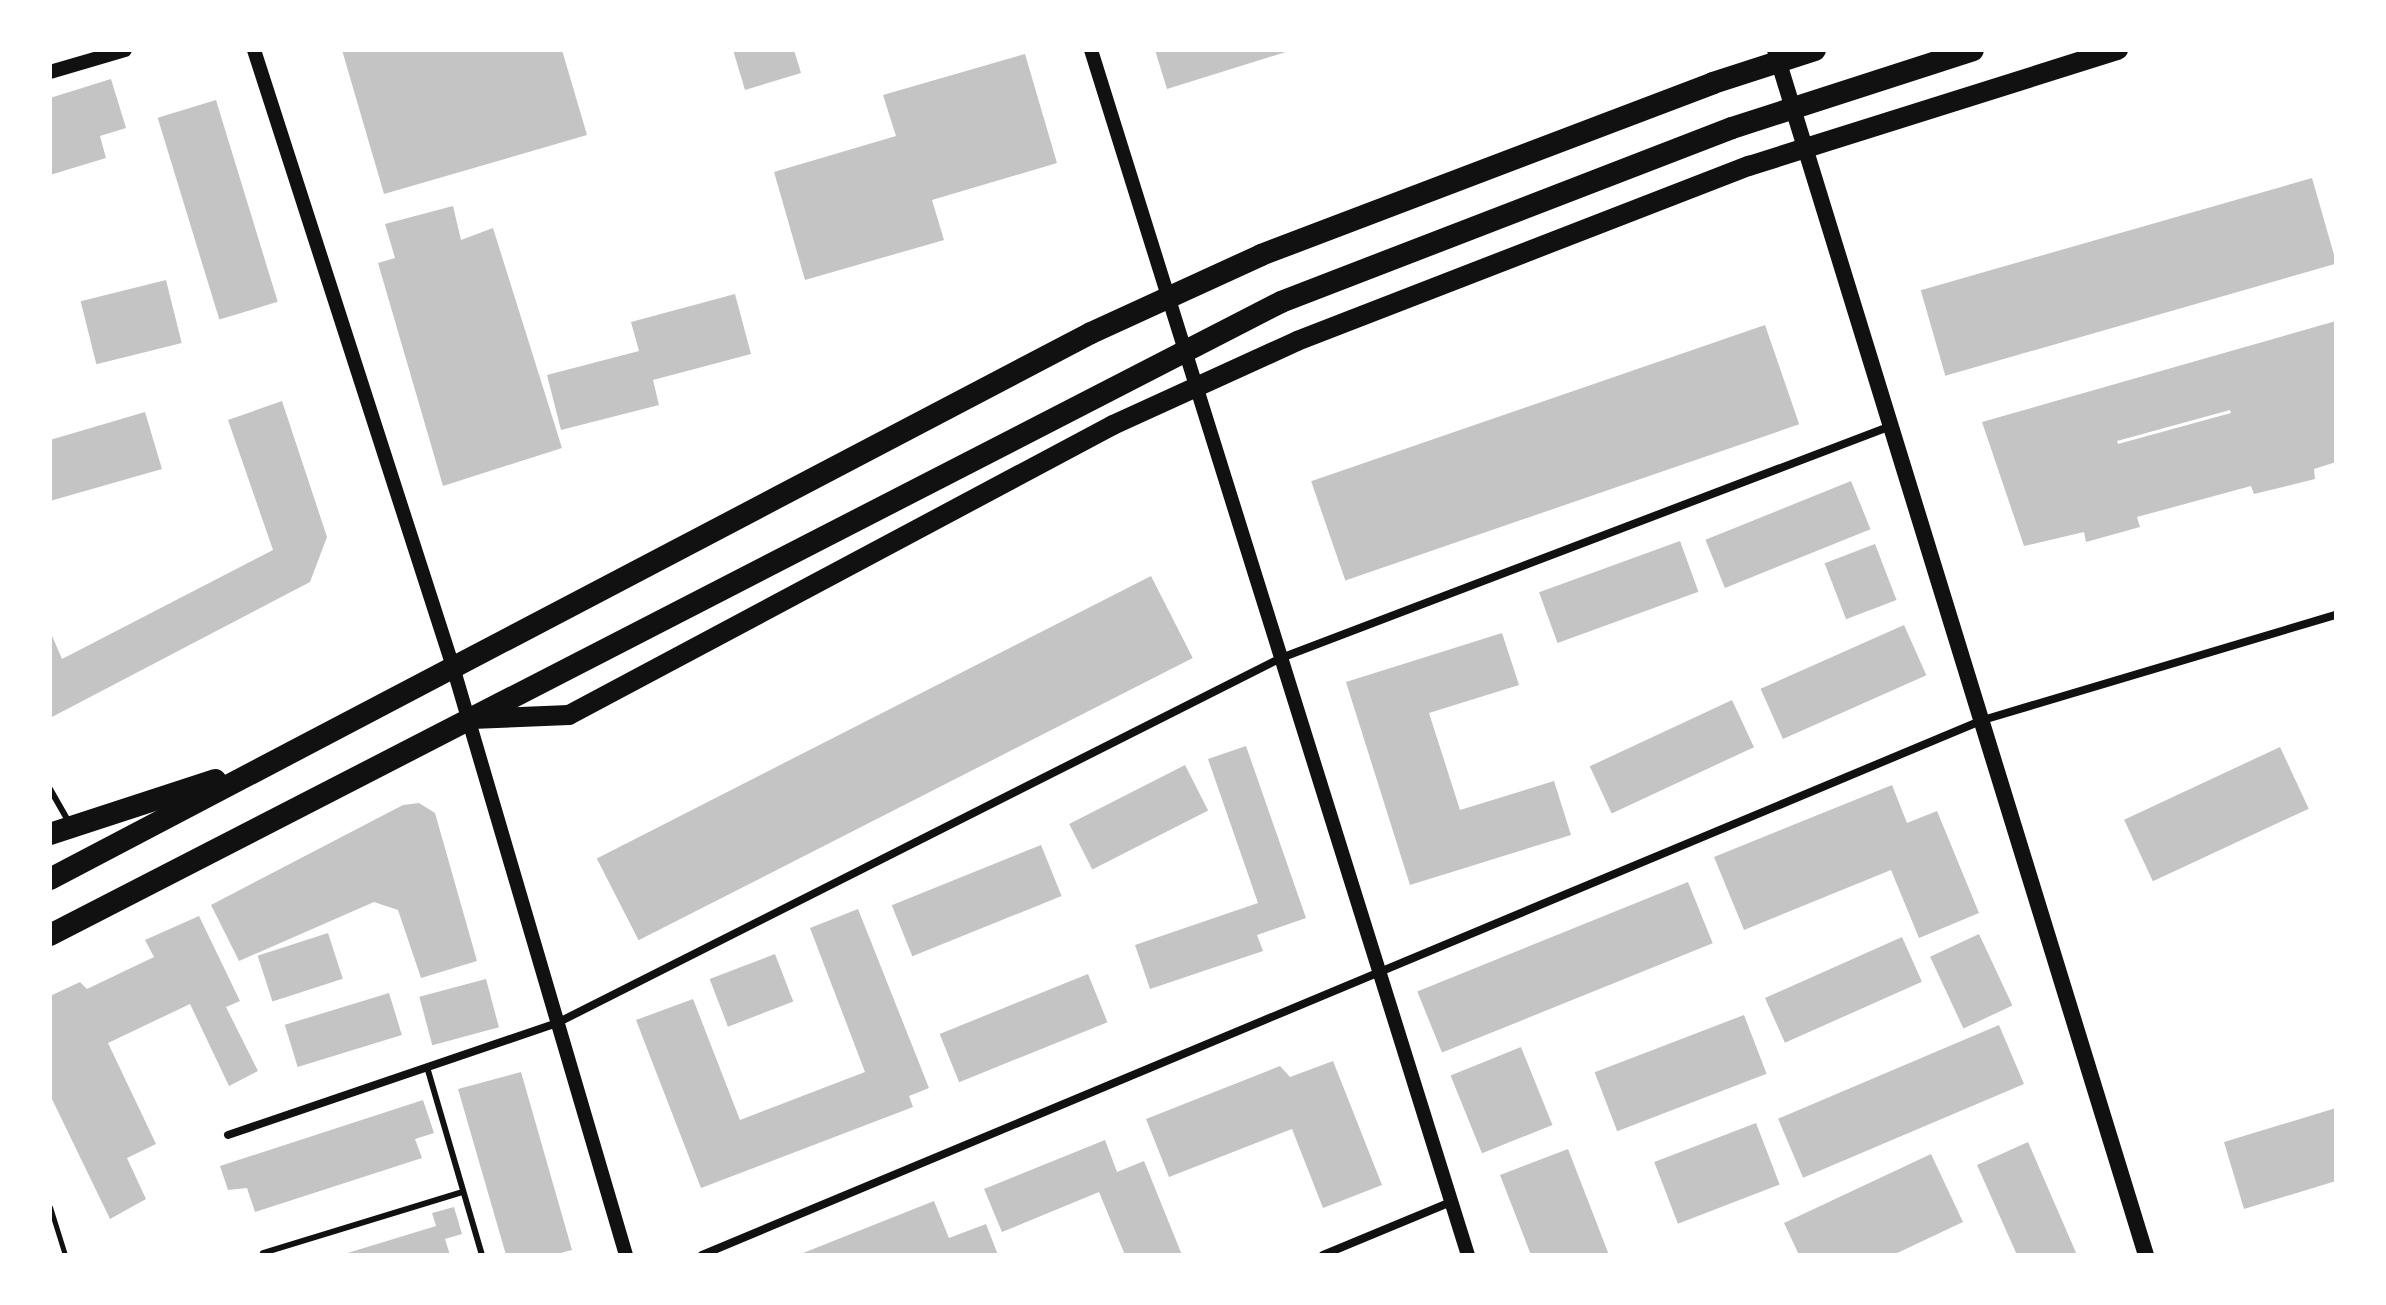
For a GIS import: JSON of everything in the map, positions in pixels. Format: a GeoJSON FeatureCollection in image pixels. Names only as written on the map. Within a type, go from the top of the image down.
{"type":"FeatureCollection","features":[{"type":"Feature","properties":{"kind":"highway"},"geometry":{"type":"LineString","coordinates":[[50,879],[1091,333],[1261,255],[1777,56],[1815,50]]}},
{"type":"Feature","properties":{"kind":"highway"},"geometry":{"type":"LineString","coordinates":[[50,935],[1281,302],[1792,108],[1973,50]]}},
{"type":"Feature","properties":{"kind":"highway"},"geometry":{"type":"LineString","coordinates":[[50,834],[277,760]]}},
{"type":"Feature","properties":{"kind":"main road"},"geometry":{"type":"LineString","coordinates":[[468,719],[569,715],[1113,425],[1297,341],[1804,148],[2118,50]]}},
{"type":"Feature","properties":{"kind":"main road"},"geometry":{"type":"LineString","coordinates":[[1777,56],[1888,427],[1983,720],[2146,1255]]}},
{"type":"Feature","properties":{"kind":"street"},"geometry":{"type":"LineString","coordinates":[[50,72],[125,50]]}},
{"type":"Feature","properties":{"kind":"street"},"geometry":{"type":"LineString","coordinates":[[254,50],[453,667],[626,1255]]}},
{"type":"Feature","properties":{"kind":"street"},"geometry":{"type":"LineString","coordinates":[[1091,50],[1468,1255]]}},
{"type":"Feature","properties":{"kind":"street"},"geometry":{"type":"LineString","coordinates":[[228,1135],[559,1022],[1281,658],[1888,427]]}},
{"type":"Feature","properties":{"kind":"street"},"geometry":{"type":"LineString","coordinates":[[702,1255],[1983,720],[2336,615]]}},
{"type":"Feature","properties":{"kind":"street"},"geometry":{"type":"LineString","coordinates":[[1323,1255],[1451,1202]]}},
{"type":"Feature","properties":{"kind":"lane"},"geometry":{"type":"LineString","coordinates":[[50,789],[72,827]]}},
{"type":"Feature","properties":{"kind":"lane"},"geometry":{"type":"LineString","coordinates":[[427,1067],[482,1255]]}},
{"type":"Feature","properties":{"kind":"lane"},"geometry":{"type":"LineString","coordinates":[[263,1253],[463,1192]]}},
{"type":"Feature","properties":{"kind":"path"},"geometry":{"type":"LineString","coordinates":[[50,1207],[65,1255]]}},
{"type":"Feature","properties":{"kind":"building"},"geometry":{"type":"Polygon","coordinates":[[[342,50],[562,50],[587,135],[384,194],[342,50]]]}},
{"type":"Feature","properties":{"kind":"building"},"geometry":{"type":"Polygon","coordinates":[[[733,50],[794,50],[801,73],[745,90],[733,50]]]}},
{"type":"Feature","properties":{"kind":"building"},"geometry":{"type":"Polygon","coordinates":[[[1155,50],[1289,50],[1289,51],[1167,89],[1155,50]]]}},
{"type":"Feature","properties":{"kind":"building"},"geometry":{"type":"Polygon","coordinates":[[[1025,54],[1057,163],[932,200],[944,240],[805,280],[774,172],[896,136],[883,95],[1025,54]]]}},
{"type":"Feature","properties":{"kind":"building"},"geometry":{"type":"Polygon","coordinates":[[[111,79],[126,128],[100,136],[106,158],[50,175],[50,98],[111,79]]]}},
{"type":"Feature","properties":{"kind":"building"},"geometry":{"type":"Polygon","coordinates":[[[216,100],[278,302],[219,320],[158,118],[216,100]]]}},
{"type":"Feature","properties":{"kind":"building"},"geometry":{"type":"Polygon","coordinates":[[[2312,178],[2336,264],[1945,376],[1921,290],[2312,178]]]}},
{"type":"Feature","properties":{"kind":"building"},"geometry":{"type":"Polygon","coordinates":[[[453,206],[461,240],[493,228],[562,448],[443,486],[378,263],[395,258],[385,224],[453,206]]]}},
{"type":"Feature","properties":{"kind":"building"},"geometry":{"type":"Polygon","coordinates":[[[166,280],[182,343],[96,364],[81,301],[166,280]]]}},
{"type":"Feature","properties":{"kind":"building"},"geometry":{"type":"Polygon","coordinates":[[[735,294],[751,354],[653,380],[659,405],[561,430],[547,375],[639,351],[631,322],[735,294]]]}},
{"type":"Feature","properties":{"kind":"building"},"geometry":{"type":"Polygon","coordinates":[[[2336,321],[2336,462],[2314,469],[2315,479],[2254,494],[2251,486],[2137,517],[2140,527],[2086,542],[2084,532],[2024,546],[1982,422],[2336,321]],[[2230,410],[2117,441],[2118,444],[2231,413],[2230,410]]]}},
{"type":"Feature","properties":{"kind":"building"},"geometry":{"type":"Polygon","coordinates":[[[1765,325],[1799,424],[1345,581],[1311,481],[1765,325]]]}},
{"type":"Feature","properties":{"kind":"building"},"geometry":{"type":"Polygon","coordinates":[[[282,401],[327,537],[310,582],[50,718],[50,631],[62,659],[273,550],[228,420],[282,401]]]}},
{"type":"Feature","properties":{"kind":"building"},"geometry":{"type":"Polygon","coordinates":[[[145,412],[162,469],[50,501],[50,440],[145,412]]]}},
{"type":"Feature","properties":{"kind":"building"},"geometry":{"type":"Polygon","coordinates":[[[1851,481],[1870,529],[1725,588],[1705,540],[1851,481]]]}},
{"type":"Feature","properties":{"kind":"building"},"geometry":{"type":"Polygon","coordinates":[[[1680,541],[1698,592],[1558,643],[1539,592],[1680,541]]]}},
{"type":"Feature","properties":{"kind":"building"},"geometry":{"type":"Polygon","coordinates":[[[1875,544],[1897,600],[1846,619],[1825,563],[1875,544]]]}},
{"type":"Feature","properties":{"kind":"building"},"geometry":{"type":"Polygon","coordinates":[[[1151,576],[1193,658],[639,940],[597,858],[1151,576]]]}},
{"type":"Feature","properties":{"kind":"building"},"geometry":{"type":"Polygon","coordinates":[[[1904,625],[1926,675],[1783,739],[1761,689],[1904,625]]]}},
{"type":"Feature","properties":{"kind":"building"},"geometry":{"type":"Polygon","coordinates":[[[1502,633],[1519,685],[1429,713],[1460,810],[1554,781],[1571,835],[1410,885],[1346,682],[1502,633]]]}},
{"type":"Feature","properties":{"kind":"building"},"geometry":{"type":"Polygon","coordinates":[[[1732,700],[1754,747],[1612,813],[1590,766],[1732,700]]]}},
{"type":"Feature","properties":{"kind":"building"},"geometry":{"type":"Polygon","coordinates":[[[1246,746],[1306,918],[1257,935],[1263,951],[1150,989],[1135,945],[1258,903],[1208,759],[1246,746]]]}},
{"type":"Feature","properties":{"kind":"building"},"geometry":{"type":"Polygon","coordinates":[[[2280,747],[2309,809],[2153,881],[2124,820],[2280,747]]]}},
{"type":"Feature","properties":{"kind":"building"},"geometry":{"type":"Polygon","coordinates":[[[1185,765],[1208,810],[1092,869],[1069,824],[1185,765]]]}},
{"type":"Feature","properties":{"kind":"building"},"geometry":{"type":"Polygon","coordinates":[[[1892,785],[1907,823],[1937,811],[1979,913],[1919,938],[1891,870],[1744,930],[1714,857],[1892,785]]]}},
{"type":"Feature","properties":{"kind":"building"},"geometry":{"type":"Polygon","coordinates":[[[419,803],[435,813],[477,961],[421,978],[398,910],[374,902],[239,961],[211,905],[403,805],[419,803]]]}},
{"type":"Feature","properties":{"kind":"building"},"geometry":{"type":"Polygon","coordinates":[[[1041,845],[1062,896],[912,956],[892,905],[1041,845]]]}},
{"type":"Feature","properties":{"kind":"building"},"geometry":{"type":"Polygon","coordinates":[[[1688,882],[1713,943],[1442,1053],[1417,991],[1688,882]]]}},
{"type":"Feature","properties":{"kind":"building"},"geometry":{"type":"Polygon","coordinates":[[[858,909],[929,1088],[909,1096],[913,1107],[701,1188],[636,1020],[693,999],[740,1120],[865,1072],[810,928],[858,909]]]}},
{"type":"Feature","properties":{"kind":"building"},"geometry":{"type":"Polygon","coordinates":[[[199,916],[240,1001],[226,1007],[258,1071],[229,1086],[190,1004],[108,1043],[156,1144],[127,1158],[146,1199],[110,1219],[50,1095],[50,996],[80,982],[87,989],[154,957],[145,940],[199,916]]]}},
{"type":"Feature","properties":{"kind":"building"},"geometry":{"type":"Polygon","coordinates":[[[328,933],[343,979],[272,1002],[258,956],[328,933]]]}},
{"type":"Feature","properties":{"kind":"building"},"geometry":{"type":"Polygon","coordinates":[[[1979,934],[2012,1006],[1963,1028],[1930,957],[1979,934]]]}},
{"type":"Feature","properties":{"kind":"building"},"geometry":{"type":"Polygon","coordinates":[[[1902,937],[1922,982],[1785,1043],[1765,998],[1902,937]]]}},
{"type":"Feature","properties":{"kind":"building"},"geometry":{"type":"Polygon","coordinates":[[[775,954],[793,1002],[728,1027],[710,979],[775,954]]]}},
{"type":"Feature","properties":{"kind":"building"},"geometry":{"type":"Polygon","coordinates":[[[1088,974],[1107,1022],[959,1082],[940,1034],[1088,974]]]}},
{"type":"Feature","properties":{"kind":"building"},"geometry":{"type":"Polygon","coordinates":[[[486,979],[499,1027],[432,1045],[419,997],[486,979]]]}},
{"type":"Feature","properties":{"kind":"building"},"geometry":{"type":"Polygon","coordinates":[[[389,993],[402,1035],[298,1067],[285,1025],[389,993]]]}},
{"type":"Feature","properties":{"kind":"building"},"geometry":{"type":"Polygon","coordinates":[[[1744,1015],[1767,1074],[1617,1131],[1595,1072],[1744,1015]]]}},
{"type":"Feature","properties":{"kind":"building"},"geometry":{"type":"Polygon","coordinates":[[[1999,1025],[2024,1084],[1803,1178],[1778,1119],[1999,1025]]]}},
{"type":"Feature","properties":{"kind":"building"},"geometry":{"type":"Polygon","coordinates":[[[1521,1047],[1552,1125],[1482,1153],[1451,1075],[1521,1047]]]}},
{"type":"Feature","properties":{"kind":"building"},"geometry":{"type":"Polygon","coordinates":[[[1333,1061],[1382,1185],[1323,1208],[1292,1129],[1169,1177],[1146,1119],[1280,1066],[1290,1077],[1333,1061]]]}},
{"type":"Feature","properties":{"kind":"building"},"geometry":{"type":"Polygon","coordinates":[[[521,1072],[572,1250],[553,1255],[506,1255],[458,1089],[521,1072]]]}},
{"type":"Feature","properties":{"kind":"building"},"geometry":{"type":"Polygon","coordinates":[[[423,1100],[434,1133],[415,1139],[422,1158],[255,1212],[247,1188],[228,1190],[220,1166],[423,1100]]]}},
{"type":"Feature","properties":{"kind":"building"},"geometry":{"type":"Polygon","coordinates":[[[2336,1108],[2336,1181],[2244,1209],[2224,1142],[2336,1108]]]}},
{"type":"Feature","properties":{"kind":"building"},"geometry":{"type":"Polygon","coordinates":[[[1756,1123],[1780,1185],[1678,1224],[1654,1162],[1756,1123]]]}},
{"type":"Feature","properties":{"kind":"building"},"geometry":{"type":"Polygon","coordinates":[[[1105,1140],[1117,1172],[1144,1161],[1182,1255],[1125,1255],[1099,1192],[1002,1232],[984,1189],[1105,1140]]]}},
{"type":"Feature","properties":{"kind":"building"},"geometry":{"type":"Polygon","coordinates":[[[2028,1142],[2077,1255],[2017,1255],[1977,1165],[2028,1142]]]}},
{"type":"Feature","properties":{"kind":"building"},"geometry":{"type":"Polygon","coordinates":[[[1568,1149],[1609,1255],[1531,1255],[1500,1175],[1568,1149]]]}},
{"type":"Feature","properties":{"kind":"building"},"geometry":{"type":"Polygon","coordinates":[[[1931,1154],[1963,1222],[1893,1255],[1799,1255],[1784,1223],[1931,1154]]]}},
{"type":"Feature","properties":{"kind":"building"},"geometry":{"type":"Polygon","coordinates":[[[934,1201],[949,1238],[986,1224],[998,1255],[798,1255],[934,1201]]]}},
{"type":"Feature","properties":{"kind":"building"},"geometry":{"type":"Polygon","coordinates":[[[454,1207],[462,1234],[445,1239],[450,1255],[341,1255],[436,1226],[432,1213],[454,1207]]]}}]}
